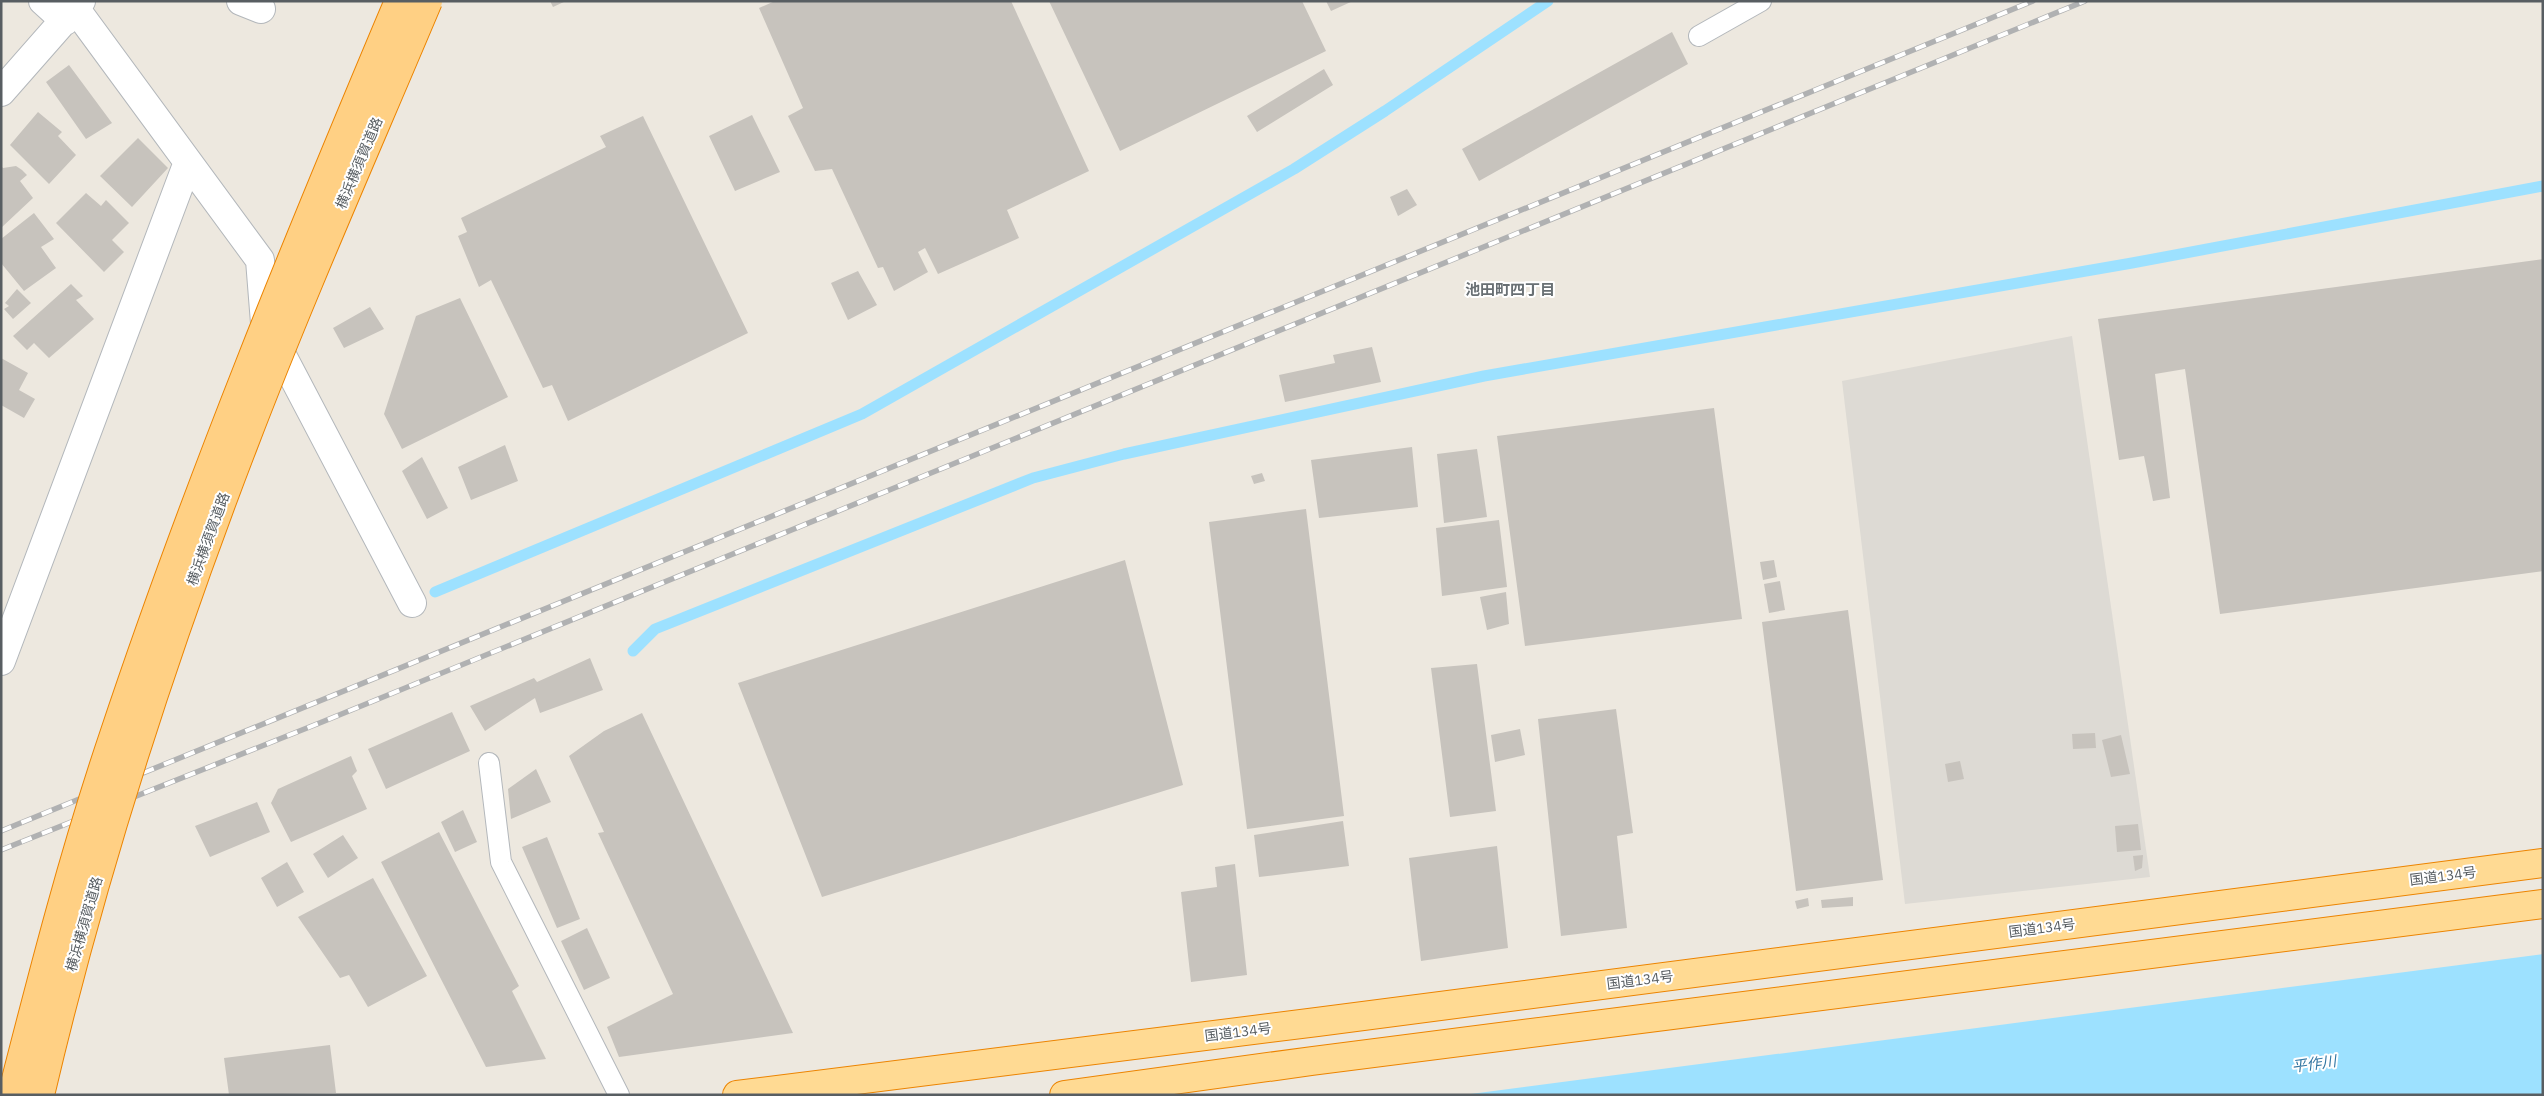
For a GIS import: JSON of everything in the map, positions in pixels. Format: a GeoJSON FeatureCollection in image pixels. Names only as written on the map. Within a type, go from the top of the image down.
{"type":"FeatureCollection","features":[{"type":"Feature","properties":{"kind":"highway","name":"横浜横須賀道路"},"geometry":{"type":"LineString","coordinates":[[12,1095],[70,878],[112,738],[156,611],[216,449],[320,190],[399,1]]}},
{"type":"Feature","properties":{"kind":"highway","name":"横浜横須賀道路"},"geometry":{"type":"LineString","coordinates":[[40,1095],[68,981],[106,848],[144,721],[199,563],[245,440],[428,1]]}},
{"type":"Feature","properties":{"kind":"highway","name":"国道134号"},"geometry":{"type":"LineString","coordinates":[[737,1095],[1337,1020],[2543,863]]}},
{"type":"Feature","properties":{"kind":"highway"},"geometry":{"type":"LineString","coordinates":[[1064,1095],[1312,1060],[2543,904]]}},
{"type":"Feature","properties":{"kind":"street"},"geometry":{"type":"LineString","coordinates":[[43,1],[74,10],[260,260],[265,323],[412,603]]}},
{"type":"Feature","properties":{"kind":"street"},"geometry":{"type":"LineString","coordinates":[[1,92],[74,10]]}},
{"type":"Feature","properties":{"kind":"street"},"geometry":{"type":"LineString","coordinates":[[1,661],[188,162]]}},
{"type":"Feature","properties":{"kind":"lane"},"geometry":{"type":"LineString","coordinates":[[1699,36],[1761,1]]}},
{"type":"Feature","properties":{"kind":"lane"},"geometry":{"type":"LineString","coordinates":[[489,763],[501,862],[620,1095]]}},
{"type":"Feature","properties":{"kind":"shaded area"},"geometry":{"type":"Polygon","coordinates":[[[2072,336],[2150,877],[1905,904],[1842,381],[2072,336]]]}},
{"type":"Feature","properties":{"kind":"water","name":"平作川"},"geometry":{"type":"Polygon","coordinates":[[[2543,954],[2543,1095],[1463,1095],[2543,954]]]}},
{"type":"Feature","properties":{"kind":"building"},"geometry":{"type":"Polygon","coordinates":[[[550,1],[566,1],[553,7],[550,1]]]}},
{"type":"Feature","properties":{"kind":"building"},"geometry":{"type":"Polygon","coordinates":[[[775,1],[1011,1],[1089,171],[1007,210],[1019,238],[938,274],[925,248],[918,252],[928,272],[894,291],[883,267],[878,268],[832,169],[815,171],[788,116],[803,108],[759,8],[775,1]]]}},
{"type":"Feature","properties":{"kind":"building"},"geometry":{"type":"Polygon","coordinates":[[[1049,1],[1302,1],[1326,51],[1120,151],[1049,1]]]}},
{"type":"Feature","properties":{"kind":"building"},"geometry":{"type":"Polygon","coordinates":[[[1326,1],[1353,1],[1331,11],[1326,1]]]}},
{"type":"Feature","properties":{"kind":"building"},"geometry":{"type":"Polygon","coordinates":[[[1672,32],[1688,64],[1479,181],[1462,149],[1672,32]]]}},
{"type":"Feature","properties":{"kind":"building"},"geometry":{"type":"Polygon","coordinates":[[[69,65],[112,123],[86,139],[46,82],[69,65]]]}},
{"type":"Feature","properties":{"kind":"building"},"geometry":{"type":"Polygon","coordinates":[[[1324,69],[1333,85],[1257,132],[1247,116],[1324,69]]]}},
{"type":"Feature","properties":{"kind":"building"},"geometry":{"type":"Polygon","coordinates":[[[38,112],[62,132],[58,136],[76,155],[49,184],[10,145],[38,112]]]}},
{"type":"Feature","properties":{"kind":"building"},"geometry":{"type":"Polygon","coordinates":[[[752,115],[780,172],[735,191],[709,136],[752,115]]]}},
{"type":"Feature","properties":{"kind":"building"},"geometry":{"type":"Polygon","coordinates":[[[643,116],[748,333],[568,421],[552,385],[543,388],[491,280],[479,287],[458,236],[467,232],[461,218],[606,147],[600,136],[643,116]]]}},
{"type":"Feature","properties":{"kind":"building"},"geometry":{"type":"Polygon","coordinates":[[[138,138],[168,168],[132,207],[100,176],[138,138]]]}},
{"type":"Feature","properties":{"kind":"building"},"geometry":{"type":"Polygon","coordinates":[[[1,166],[3,168],[16,166],[27,175],[20,181],[33,198],[1,228],[1,166]]]}},
{"type":"Feature","properties":{"kind":"building"},"geometry":{"type":"Polygon","coordinates":[[[1407,189],[1417,205],[1398,216],[1390,197],[1407,189]]]}},
{"type":"Feature","properties":{"kind":"building"},"geometry":{"type":"Polygon","coordinates":[[[86,193],[101,206],[106,200],[129,223],[112,240],[124,252],[104,272],[56,223],[86,193]]]}},
{"type":"Feature","properties":{"kind":"building"},"geometry":{"type":"Polygon","coordinates":[[[34,213],[54,239],[41,247],[56,268],[24,291],[1,263],[1,239],[34,213]]]}},
{"type":"Feature","properties":{"kind":"building"},"geometry":{"type":"Polygon","coordinates":[[[2543,259],[2543,571],[2220,614],[2185,369],[2155,374],[2170,498],[2153,501],[2144,456],[2119,460],[2098,319],[2543,259]]]}},
{"type":"Feature","properties":{"kind":"building"},"geometry":{"type":"Polygon","coordinates":[[[858,271],[877,305],[848,320],[831,283],[858,271]]]}},
{"type":"Feature","properties":{"kind":"building"},"geometry":{"type":"Polygon","coordinates":[[[71,284],[83,296],[76,300],[94,319],[49,358],[34,343],[27,350],[13,336],[71,284]]]}},
{"type":"Feature","properties":{"kind":"building"},"geometry":{"type":"Polygon","coordinates":[[[17,289],[31,303],[13,319],[4,309],[9,306],[5,303],[17,289]]]}},
{"type":"Feature","properties":{"kind":"building"},"geometry":{"type":"Polygon","coordinates":[[[460,298],[508,397],[402,449],[384,414],[416,316],[460,298]]]}},
{"type":"Feature","properties":{"kind":"building"},"geometry":{"type":"Polygon","coordinates":[[[370,307],[384,329],[344,348],[333,328],[370,307]]]}},
{"type":"Feature","properties":{"kind":"building"},"geometry":{"type":"Polygon","coordinates":[[[1372,347],[1381,382],[1285,402],[1279,375],[1335,363],[1333,355],[1372,347]]]}},
{"type":"Feature","properties":{"kind":"building"},"geometry":{"type":"Polygon","coordinates":[[[1,358],[28,373],[19,390],[35,399],[24,418],[1,405],[1,358]]]}},
{"type":"Feature","properties":{"kind":"building"},"geometry":{"type":"Polygon","coordinates":[[[1714,408],[1742,619],[1525,646],[1497,436],[1714,408]]]}},
{"type":"Feature","properties":{"kind":"building"},"geometry":{"type":"Polygon","coordinates":[[[505,445],[518,481],[471,500],[458,467],[505,445]]]}},
{"type":"Feature","properties":{"kind":"building"},"geometry":{"type":"Polygon","coordinates":[[[1412,447],[1418,507],[1319,518],[1311,460],[1412,447]]]}},
{"type":"Feature","properties":{"kind":"building"},"geometry":{"type":"Polygon","coordinates":[[[1477,449],[1487,517],[1444,523],[1437,454],[1477,449]]]}},
{"type":"Feature","properties":{"kind":"building"},"geometry":{"type":"Polygon","coordinates":[[[422,457],[448,508],[427,519],[402,471],[422,457]]]}},
{"type":"Feature","properties":{"kind":"building"},"geometry":{"type":"Polygon","coordinates":[[[1262,473],[1265,481],[1254,484],[1251,476],[1262,473]]]}},
{"type":"Feature","properties":{"kind":"building"},"geometry":{"type":"Polygon","coordinates":[[[1306,509],[1344,816],[1247,829],[1209,522],[1306,509]]]}},
{"type":"Feature","properties":{"kind":"building"},"geometry":{"type":"Polygon","coordinates":[[[1499,520],[1507,587],[1442,596],[1436,528],[1499,520]]]}},
{"type":"Feature","properties":{"kind":"building"},"geometry":{"type":"Polygon","coordinates":[[[1125,560],[1183,785],[822,897],[738,683],[1125,560]]]}},
{"type":"Feature","properties":{"kind":"building"},"geometry":{"type":"Polygon","coordinates":[[[1774,560],[1777,577],[1763,580],[1760,562],[1774,560]]]}},
{"type":"Feature","properties":{"kind":"building"},"geometry":{"type":"Polygon","coordinates":[[[1780,581],[1785,610],[1769,613],[1764,584],[1780,581]]]}},
{"type":"Feature","properties":{"kind":"building"},"geometry":{"type":"Polygon","coordinates":[[[1506,592],[1509,624],[1487,630],[1480,597],[1506,592]]]}},
{"type":"Feature","properties":{"kind":"building"},"geometry":{"type":"Polygon","coordinates":[[[1848,610],[1883,880],[1796,891],[1762,622],[1848,610]]]}},
{"type":"Feature","properties":{"kind":"building"},"geometry":{"type":"Polygon","coordinates":[[[590,658],[603,690],[540,713],[535,698],[485,731],[470,706],[534,678],[537,682],[590,658]]]}},
{"type":"Feature","properties":{"kind":"building"},"geometry":{"type":"Polygon","coordinates":[[[1477,664],[1496,811],[1450,817],[1431,668],[1477,664]]]}},
{"type":"Feature","properties":{"kind":"building"},"geometry":{"type":"Polygon","coordinates":[[[1616,709],[1633,833],[1617,836],[1627,928],[1561,936],[1538,719],[1616,709]]]}},
{"type":"Feature","properties":{"kind":"building"},"geometry":{"type":"Polygon","coordinates":[[[452,712],[470,751],[386,789],[368,749],[452,712]]]}},
{"type":"Feature","properties":{"kind":"building"},"geometry":{"type":"Polygon","coordinates":[[[642,713],[793,1033],[619,1057],[607,1027],[673,994],[598,833],[604,832],[569,756],[604,731],[642,713]]]}},
{"type":"Feature","properties":{"kind":"building"},"geometry":{"type":"Polygon","coordinates":[[[1520,729],[1525,755],[1495,762],[1491,735],[1520,729]]]}},
{"type":"Feature","properties":{"kind":"building"},"geometry":{"type":"Polygon","coordinates":[[[2095,733],[2096,748],[2073,749],[2072,734],[2095,733]]]}},
{"type":"Feature","properties":{"kind":"building"},"geometry":{"type":"Polygon","coordinates":[[[2121,735],[2130,774],[2111,777],[2102,740],[2121,735]]]}},
{"type":"Feature","properties":{"kind":"building"},"geometry":{"type":"Polygon","coordinates":[[[351,756],[357,771],[352,776],[367,809],[291,842],[271,803],[278,789],[351,756]]]}},
{"type":"Feature","properties":{"kind":"building"},"geometry":{"type":"Polygon","coordinates":[[[1960,761],[1964,779],[1948,782],[1945,764],[1960,761]]]}},
{"type":"Feature","properties":{"kind":"building"},"geometry":{"type":"Polygon","coordinates":[[[536,769],[551,802],[511,819],[508,789],[536,769]]]}},
{"type":"Feature","properties":{"kind":"building"},"geometry":{"type":"Polygon","coordinates":[[[257,802],[270,832],[210,857],[195,826],[257,802]]]}},
{"type":"Feature","properties":{"kind":"building"},"geometry":{"type":"Polygon","coordinates":[[[463,810],[477,842],[455,852],[441,822],[463,810]]]}},
{"type":"Feature","properties":{"kind":"building"},"geometry":{"type":"Polygon","coordinates":[[[1343,821],[1349,866],[1259,877],[1254,835],[1343,821]]]}},
{"type":"Feature","properties":{"kind":"building"},"geometry":{"type":"Polygon","coordinates":[[[2138,824],[2141,850],[2117,852],[2115,826],[2138,824]]]}},
{"type":"Feature","properties":{"kind":"building"},"geometry":{"type":"Polygon","coordinates":[[[439,832],[519,986],[512,991],[546,1059],[486,1067],[381,862],[439,832]]]}},
{"type":"Feature","properties":{"kind":"building"},"geometry":{"type":"Polygon","coordinates":[[[343,835],[358,858],[328,878],[313,854],[343,835]]]}},
{"type":"Feature","properties":{"kind":"building"},"geometry":{"type":"Polygon","coordinates":[[[547,837],[580,919],[557,928],[522,847],[547,837]]]}},
{"type":"Feature","properties":{"kind":"building"},"geometry":{"type":"Polygon","coordinates":[[[1497,846],[1508,948],[1421,961],[1409,858],[1497,846]]]}},
{"type":"Feature","properties":{"kind":"building"},"geometry":{"type":"Polygon","coordinates":[[[2143,855],[2142,868],[2135,871],[2133,856],[2143,855]]]}},
{"type":"Feature","properties":{"kind":"building"},"geometry":{"type":"Polygon","coordinates":[[[287,862],[304,892],[277,907],[261,878],[287,862]]]}},
{"type":"Feature","properties":{"kind":"building"},"geometry":{"type":"Polygon","coordinates":[[[1235,864],[1247,975],[1191,982],[1181,892],[1217,887],[1215,867],[1235,864]]]}},
{"type":"Feature","properties":{"kind":"building"},"geometry":{"type":"Polygon","coordinates":[[[373,878],[427,976],[368,1007],[349,975],[340,978],[298,917],[373,878]]]}},
{"type":"Feature","properties":{"kind":"building"},"geometry":{"type":"Polygon","coordinates":[[[1853,897],[1853,906],[1822,908],[1821,900],[1853,897]]]}},
{"type":"Feature","properties":{"kind":"building"},"geometry":{"type":"Polygon","coordinates":[[[1808,898],[1809,906],[1797,909],[1795,901],[1808,898]]]}},
{"type":"Feature","properties":{"kind":"building"},"geometry":{"type":"Polygon","coordinates":[[[587,928],[610,978],[584,990],[561,941],[587,928]]]}},
{"type":"Feature","properties":{"kind":"building"},"geometry":{"type":"Polygon","coordinates":[[[330,1045],[336,1093],[229,1095],[224,1058],[330,1045]]]}},
{"type":"Feature","properties":{"kind":"waterway"},"geometry":{"type":"LineString","coordinates":[[435,592],[862,414],[1294,169],[1385,111],[1548,1]]}},
{"type":"Feature","properties":{"kind":"waterway"},"geometry":{"type":"LineString","coordinates":[[633,651],[655,629],[1033,478],[1124,454],[1484,376],[2132,263],[2543,186]]}},
{"type":"Feature","properties":{"kind":"railway"},"geometry":{"type":"LineString","coordinates":[[1,831],[2033,1]]}},
{"type":"Feature","properties":{"kind":"railway"},"geometry":{"type":"LineString","coordinates":[[1,850],[322,722],[2085,1]]}},
{"type":"Feature","properties":{"kind":"district","name":"池田町四丁目"},"geometry":{"type":"Point","coordinates":[1510,290]}}]}
